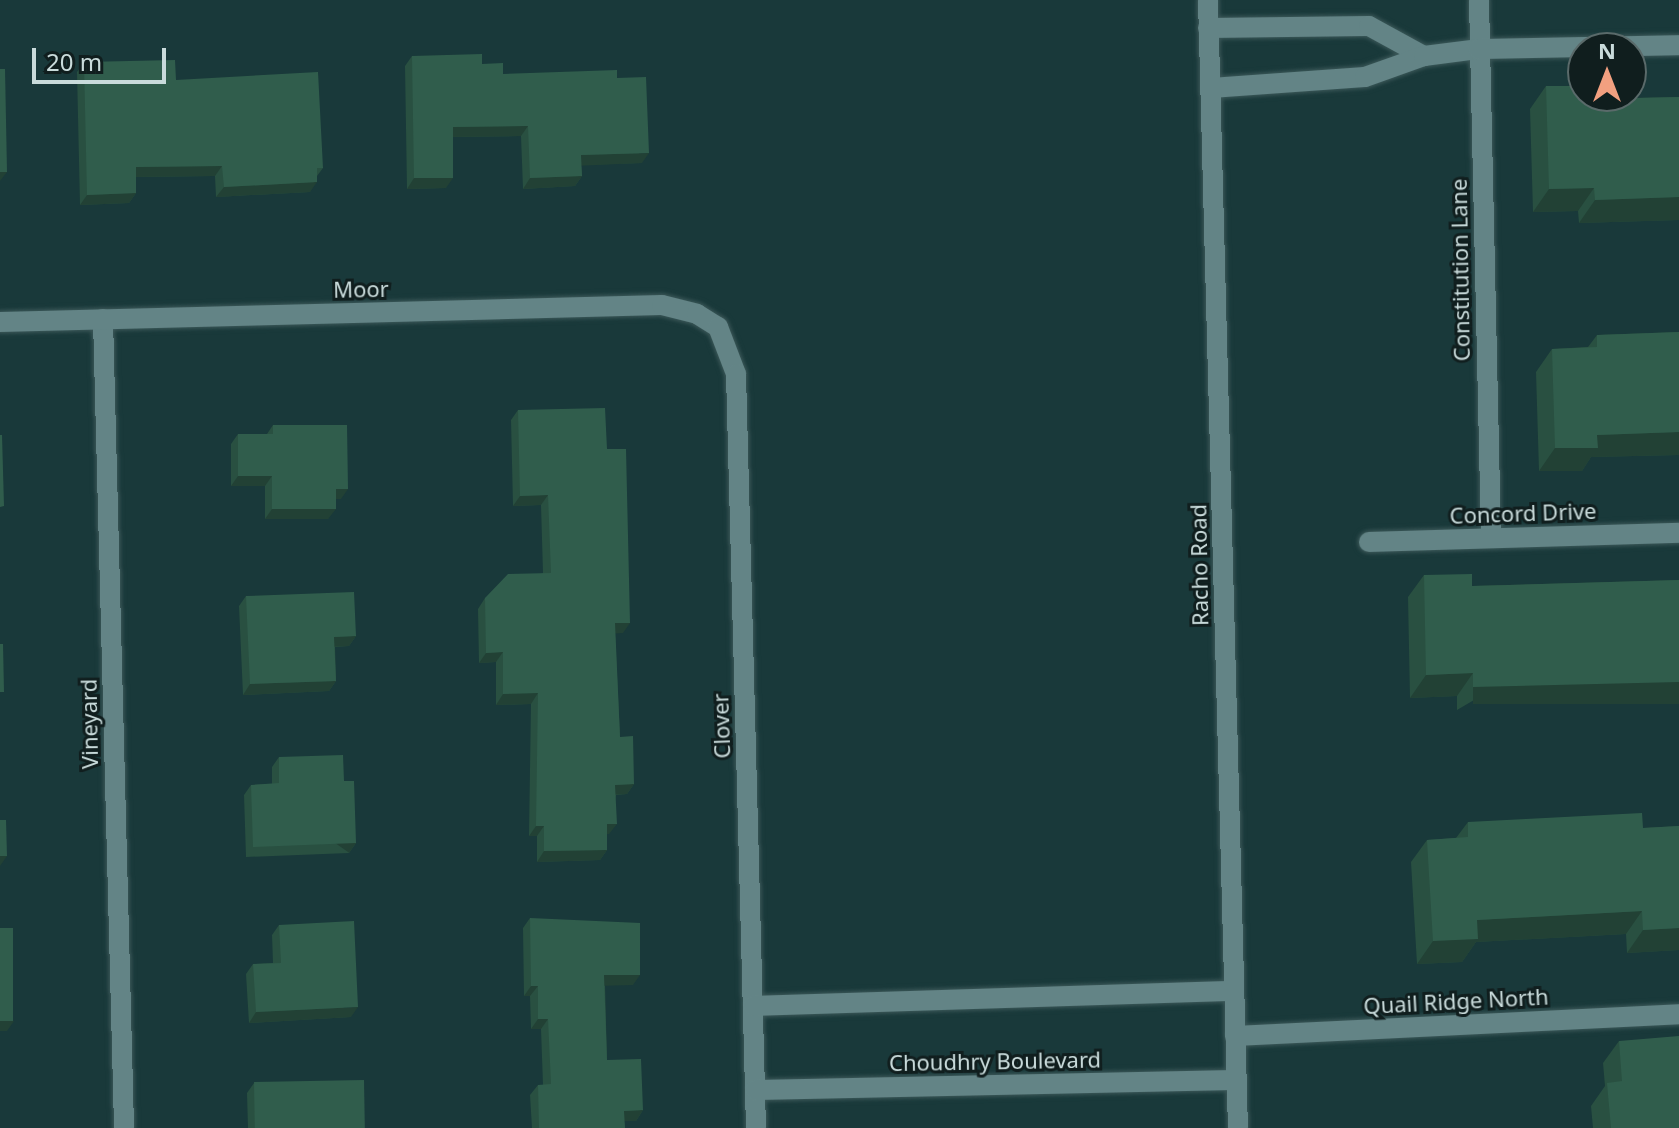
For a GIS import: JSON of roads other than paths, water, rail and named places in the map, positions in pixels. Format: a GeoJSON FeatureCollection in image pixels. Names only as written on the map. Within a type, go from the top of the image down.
{"type":"FeatureCollection","features":[{"type":"Feature","properties":{"kind":"street","name":"Racho Road"},"geometry":{"type":"LineString","coordinates":[[1208,0],[1238,1128]]}},
{"type":"Feature","properties":{"kind":"street","name":"Constitution Lane"},"geometry":{"type":"LineString","coordinates":[[1479,0],[1491,538]]}},
{"type":"Feature","properties":{"kind":"street"},"geometry":{"type":"LineString","coordinates":[[1208,28],[1369,26],[1424,56]]}},
{"type":"Feature","properties":{"kind":"street"},"geometry":{"type":"LineString","coordinates":[[1211,88],[1365,77],[1424,56],[1478,49],[1679,45]]}},
{"type":"Feature","properties":{"kind":"street","name":"Moor"},"geometry":{"type":"LineString","coordinates":[[0,322],[662,305],[697,314],[718,327]]}},
{"type":"Feature","properties":{"kind":"street","name":"Vineyard"},"geometry":{"type":"LineString","coordinates":[[103,319],[124,1128]]}},
{"type":"Feature","properties":{"kind":"street","name":"Clover"},"geometry":{"type":"LineString","coordinates":[[718,327],[736,374],[756,1128]]}},
{"type":"Feature","properties":{"kind":"street","name":"Concord Drive"},"geometry":{"type":"LineString","coordinates":[[1369,542],[1679,533]]}},
{"type":"Feature","properties":{"kind":"street"},"geometry":{"type":"LineString","coordinates":[[753,1006],[1234,991]]}},
{"type":"Feature","properties":{"kind":"street","name":"Quail Ridge North"},"geometry":{"type":"LineString","coordinates":[[1235,1036],[1679,1014]]}},
{"type":"Feature","properties":{"kind":"street","name":"Choudhry Boulevard"},"geometry":{"type":"LineString","coordinates":[[755,1090],[1236,1080]]}}]}
